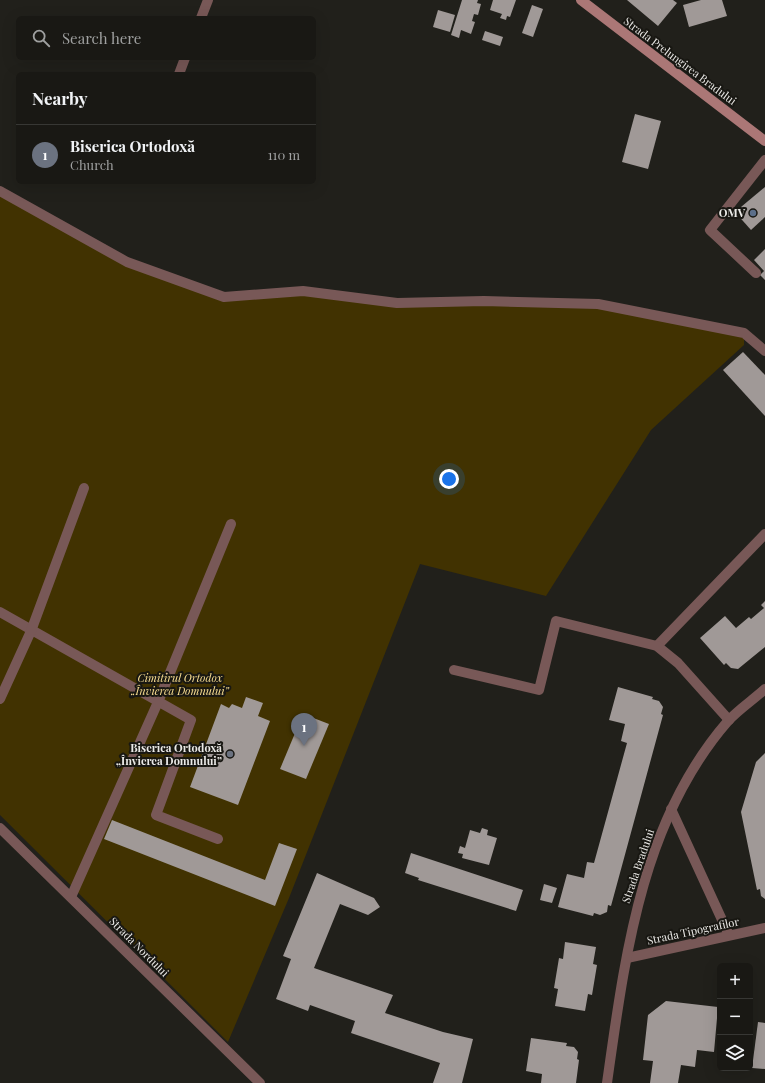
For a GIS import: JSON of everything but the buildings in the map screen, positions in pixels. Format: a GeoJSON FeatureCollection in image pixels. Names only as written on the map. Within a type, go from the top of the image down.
{"type":"FeatureCollection","features":[{"type":"Feature","properties":{"kind":"street"},"geometry":{"type":"LineString","coordinates":[[202,16],[208,0]]}},
{"type":"Feature","properties":{"kind":"street","name":"Strada Prelungirea Bradului"},"geometry":{"type":"LineString","coordinates":[[581,0],[765,141]]}},
{"type":"Feature","properties":{"kind":"street"},"geometry":{"type":"LineString","coordinates":[[180,72],[184,60]]}},
{"type":"Feature","properties":{"kind":"street"},"geometry":{"type":"LineString","coordinates":[[756,273],[710,230],[765,160]]}},
{"type":"Feature","properties":{"kind":"street"},"geometry":{"type":"LineString","coordinates":[[0,191],[127,262],[224,297],[303,291],[396,303],[484,301],[598,304],[744,333],[765,351]]}},
{"type":"Feature","properties":{"kind":"street"},"geometry":{"type":"LineString","coordinates":[[0,699],[31,631],[84,488]]}},
{"type":"Feature","properties":{"kind":"street"},"geometry":{"type":"LineString","coordinates":[[71,897],[76,890],[158,702],[231,524]]}},
{"type":"Feature","properties":{"kind":"street"},"geometry":{"type":"LineString","coordinates":[[657,646],[765,534]]}},
{"type":"Feature","properties":{"kind":"street"},"geometry":{"type":"LineString","coordinates":[[0,612],[31,631],[191,720],[156,815],[218,838]]}},
{"type":"Feature","properties":{"kind":"street"},"geometry":{"type":"LineString","coordinates":[[454,670],[539,690],[556,621],[657,646],[678,662],[729,720]]}},
{"type":"Feature","properties":{"kind":"street","name":"Strada Bradului"},"geometry":{"type":"LineString","coordinates":[[607,1083],[633,918],[656,846],[671,809],[689,772],[729,720],[765,689]]}},
{"type":"Feature","properties":{"kind":"street"},"geometry":{"type":"LineString","coordinates":[[671,809],[730,935]]}},
{"type":"Feature","properties":{"kind":"street","name":"Strada Nordului"},"geometry":{"type":"LineString","coordinates":[[0,828],[260,1083]]}},
{"type":"Feature","properties":{"kind":"street","name":"Strada Tipografilor"},"geometry":{"type":"LineString","coordinates":[[627,958],[765,928]]}},
{"type":"Feature","properties":{"kind":"green space","name":"Cimitirul Ortodox „Învierea Domnului”"},"geometry":{"type":"Polygon","coordinates":[[[0,191],[127,262],[224,297],[303,291],[397,303],[598,304],[744,333],[744,345],[651,430],[546,596],[420,564],[289,898],[228,1042],[0,815],[0,191]]]}},
{"type":"Feature","properties":{"kind":"place","name":"OMV"},"geometry":{"type":"Point","coordinates":[753,213]}},
{"type":"Feature","properties":{"kind":"place","name":"Biserica Ortodoxă"},"geometry":{"type":"Point","coordinates":[304,746]}},
{"type":"Feature","properties":{"kind":"place","name":"Biserica Ortodoxă „Învierea Domnului”"},"geometry":{"type":"Point","coordinates":[230,754]}}]}
